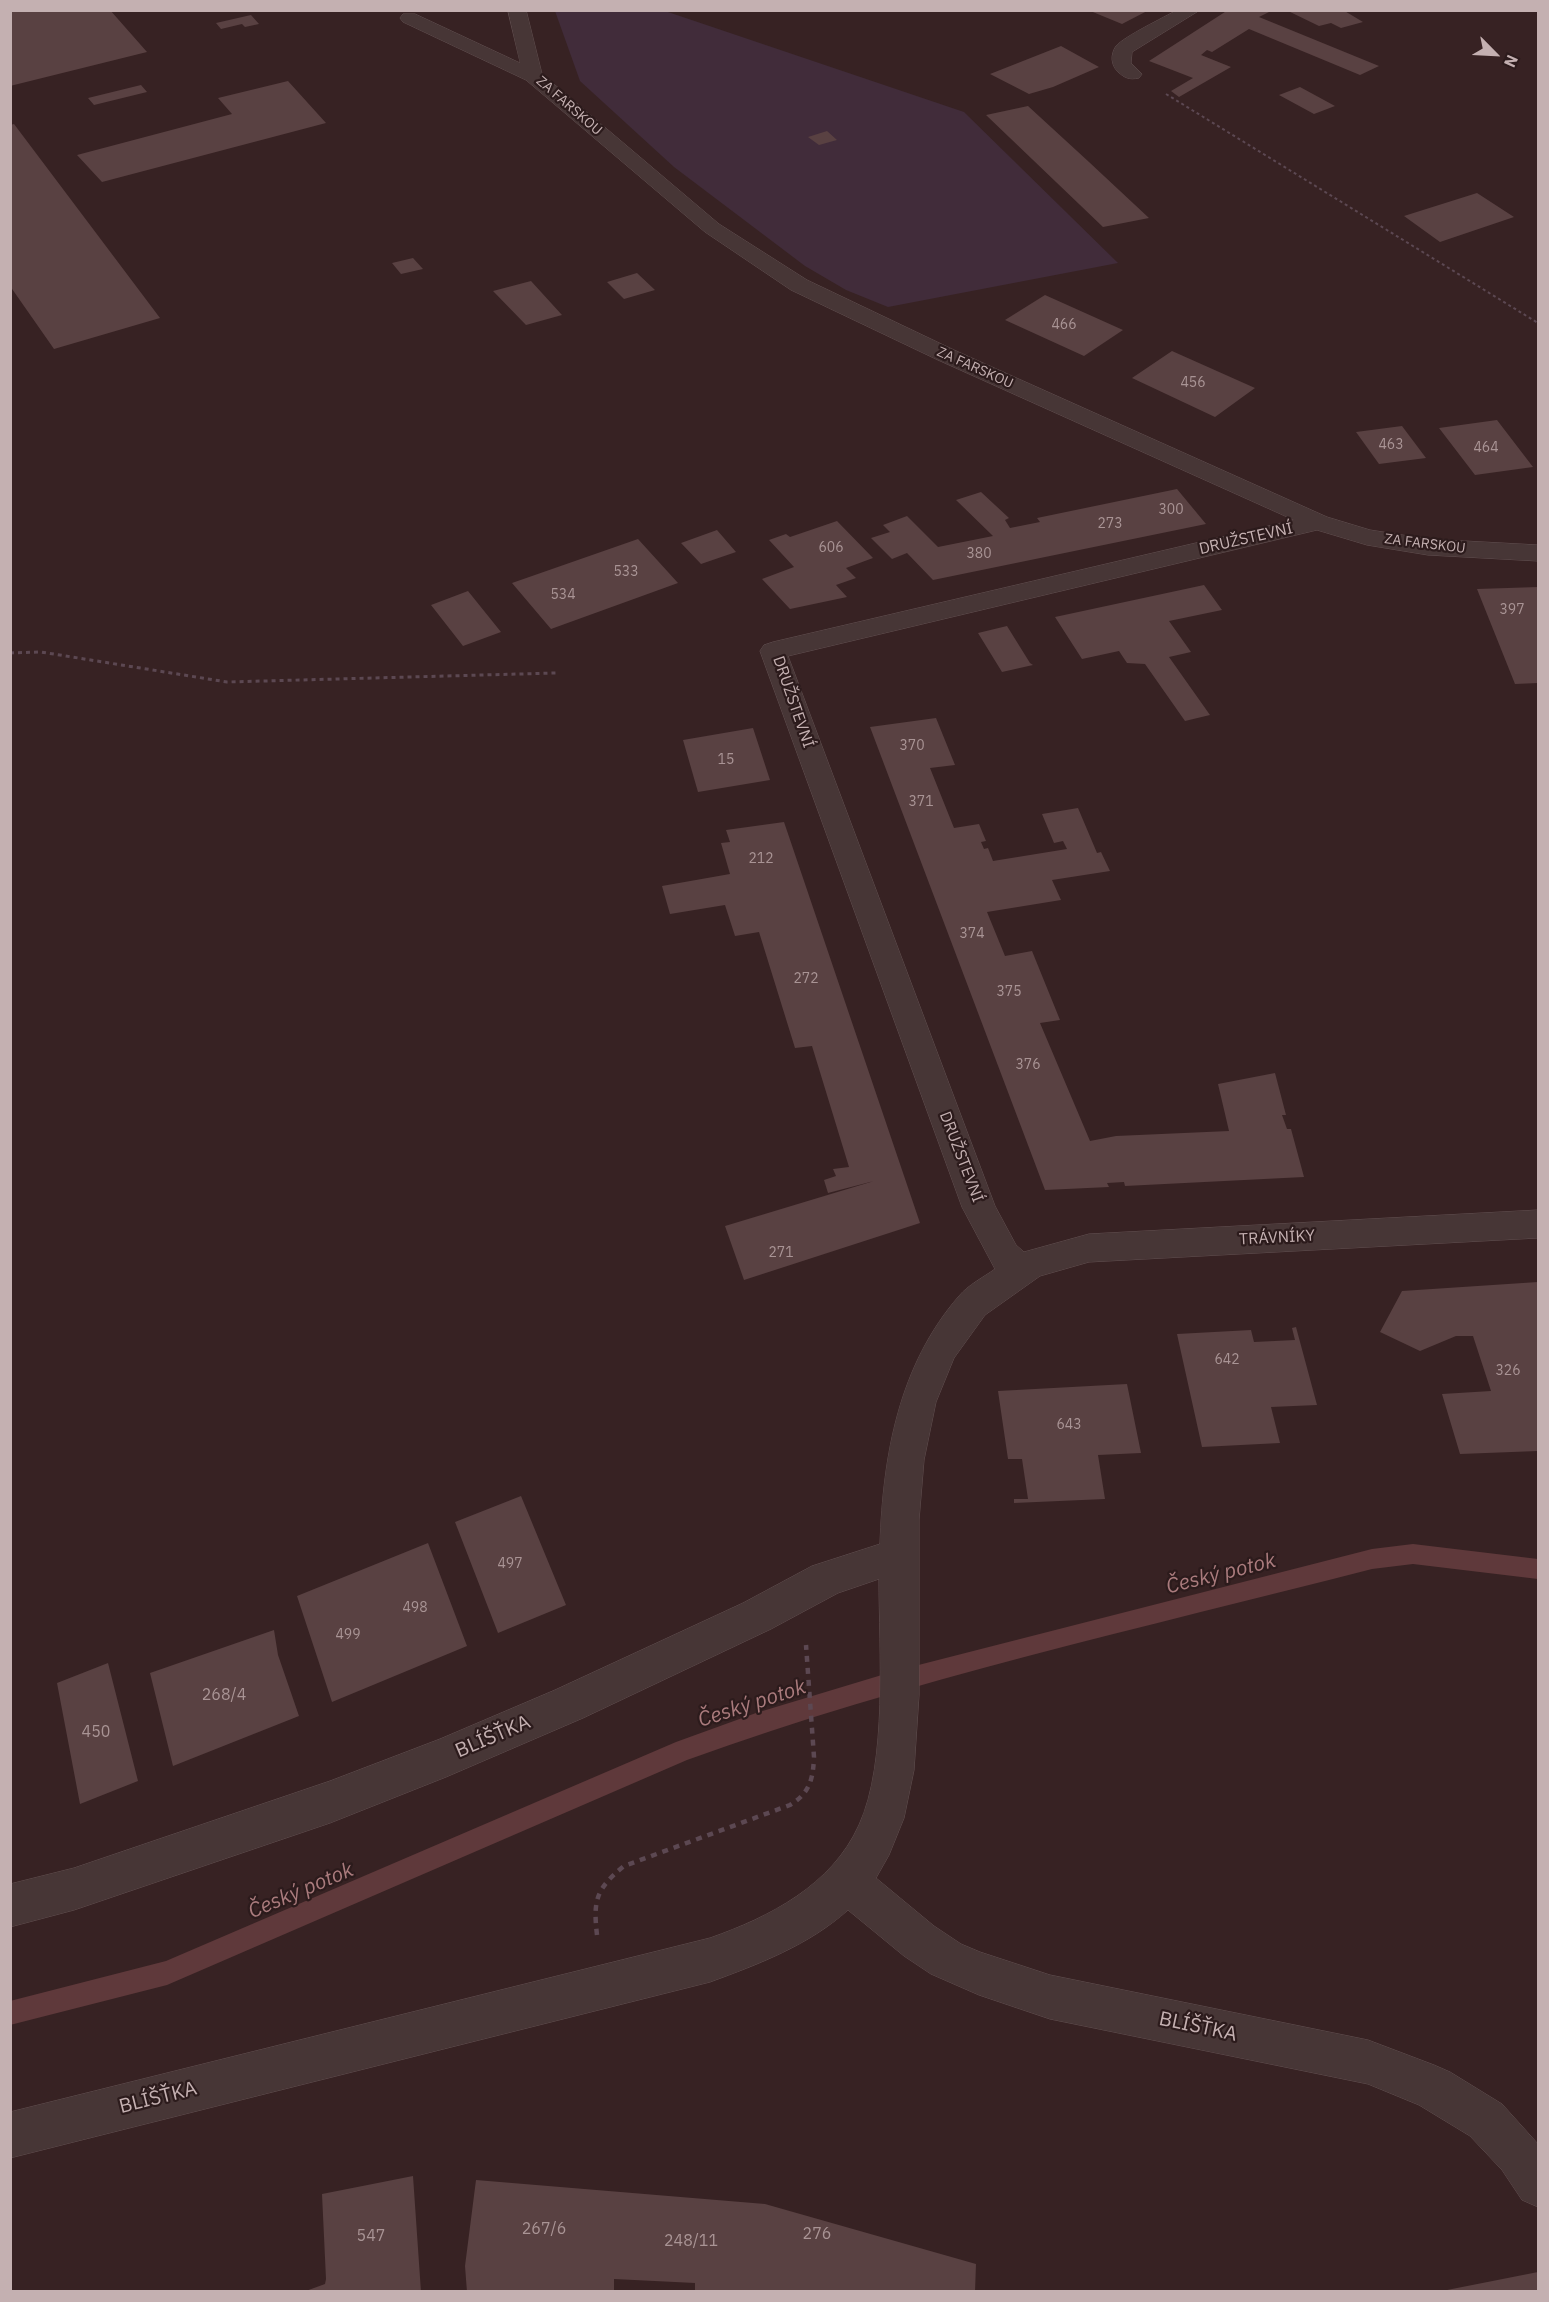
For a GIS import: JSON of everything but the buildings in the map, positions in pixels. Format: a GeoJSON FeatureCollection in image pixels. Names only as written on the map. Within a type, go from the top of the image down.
{"type":"FeatureCollection","features":[{"type":"Feature","properties":{"kind":"street","name":"ZA FARSKOU"},"geometry":{"type":"LineString","coordinates":[[517,10],[533,76],[712,228],[799,285],[946,355],[1318,522],[1367,537],[1428,547],[1539,553]]}},
{"type":"Feature","properties":{"kind":"street"},"geometry":{"type":"LineString","coordinates":[[1132,74],[1122,66],[1121,58],[1124,50],[1191,10]]}},
{"type":"Feature","properties":{"kind":"street"},"geometry":{"type":"LineString","coordinates":[[440,12],[409,18],[533,76]]}},
{"type":"Feature","properties":{"kind":"street","name":"DRUŽSTEVNÍ"},"geometry":{"type":"LineString","coordinates":[[1019,1270],[1004,1255],[979,1207],[773,651],[1318,522]]}},
{"type":"Feature","properties":{"kind":"street","name":"TRÁVNÍKY"},"geometry":{"type":"LineString","coordinates":[[899,1557],[902,1479],[911,1425],[923,1384],[940,1347],[960,1318],[988,1292],[1019,1270],[1055,1256],[1089,1248],[1539,1224]]}},
{"type":"Feature","properties":{"kind":"street","name":"BLÍŠŤKA"},"geometry":{"type":"LineString","coordinates":[[10,1906],[75,1889],[330,1802],[435,1761],[580,1699],[757,1616],[826,1579],[865,1564],[899,1557],[901,1624],[898,1736],[886,1811],[867,1853],[847,1881],[823,1904],[807,1915],[750,1946],[710,1959],[10,2135]]}},
{"type":"Feature","properties":{"kind":"street","name":"BLÍŠŤKA"},"geometry":{"type":"LineString","coordinates":[[847,1881],[918,1941],[946,1959],[978,1973],[1050,1996],[1368,2062],[1434,2088],[1486,2120],[1518,2154],[1539,2184]]}},
{"type":"Feature","properties":{"kind":"path"},"geometry":{"type":"LineString","coordinates":[[1132,74],[1539,323]]}},
{"type":"Feature","properties":{"kind":"path"},"geometry":{"type":"LineString","coordinates":[[10,653],[42,652],[227,682],[556,673]]}},
{"type":"Feature","properties":{"kind":"path"},"geometry":{"type":"LineString","coordinates":[[606,1986],[598,1942],[594,1900],[609,1878],[624,1866],[646,1857],[790,1805],[809,1789],[815,1763],[808,1668]]}},
{"type":"Feature","properties":{"kind":"shaded area"},"geometry":{"type":"Polygon","coordinates":[[[555,11],[665,11],[964,112],[1118,263],[888,307],[846,290],[805,266],[674,167],[580,81],[555,11]]]}},
{"type":"Feature","properties":{"kind":"waterway","name":"Český potok"},"geometry":{"type":"LineString","coordinates":[[10,2013],[167,1973],[684,1750],[756,1724],[895,1681],[1372,1559],[1413,1554],[1538,1569]]}}]}
